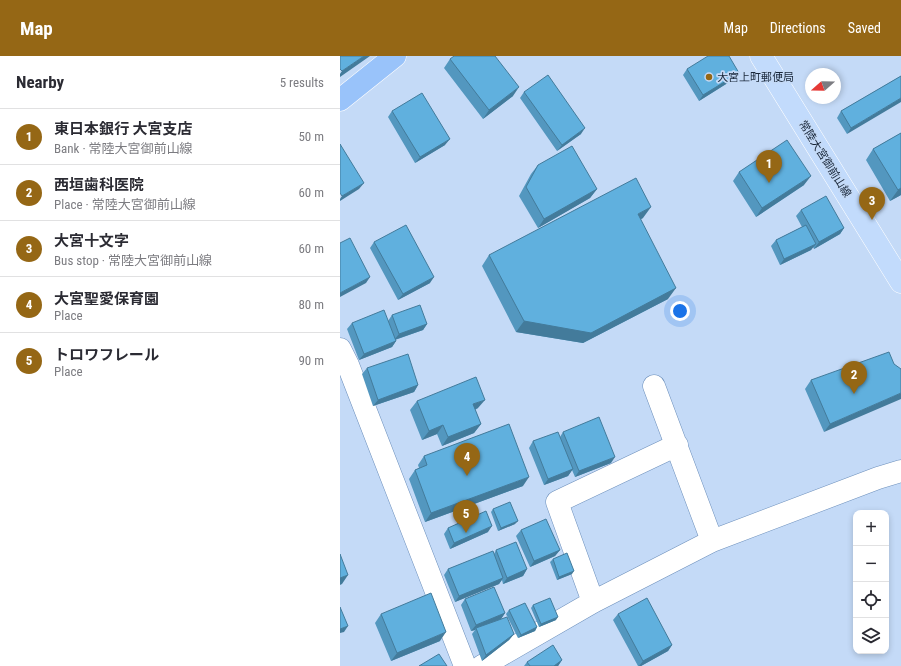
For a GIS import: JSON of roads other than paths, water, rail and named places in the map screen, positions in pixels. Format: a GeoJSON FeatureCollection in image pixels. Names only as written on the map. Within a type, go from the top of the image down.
{"type":"FeatureCollection","features":[{"type":"Feature","properties":{"kind":"highway"},"geometry":{"type":"LineString","coordinates":[[340,100],[395,56]]}},
{"type":"Feature","properties":{"kind":"main road","name":"常陸大宮御前山線"},"geometry":{"type":"LineString","coordinates":[[761,56],[901,282]]}},
{"type":"Feature","properties":{"kind":"street"},"geometry":{"type":"LineString","coordinates":[[340,349],[348,365],[465,666]]}},
{"type":"Feature","properties":{"kind":"street"},"geometry":{"type":"LineString","coordinates":[[654,386],[712,541]]}},
{"type":"Feature","properties":{"kind":"street"},"geometry":{"type":"LineString","coordinates":[[593,602],[557,502],[677,445]]}},
{"type":"Feature","properties":{"kind":"street"},"geometry":{"type":"LineString","coordinates":[[482,666],[593,602],[712,541],[878,478],[901,471]]}},
{"type":"Feature","properties":{"kind":"place","name":"大宮上町郵便局"},"geometry":{"type":"Point","coordinates":[709,77]}},
{"type":"Feature","properties":{"kind":"place","name":"東日本銀行 大宮支店"},"geometry":{"type":"Point","coordinates":[769,183]}},
{"type":"Feature","properties":{"kind":"place","name":"大宮十文字"},"geometry":{"type":"Point","coordinates":[872,220]}},
{"type":"Feature","properties":{"kind":"place","name":"西垣歯科医院"},"geometry":{"type":"Point","coordinates":[854,394]}},
{"type":"Feature","properties":{"kind":"place","name":"大宮聖愛保育園"},"geometry":{"type":"Point","coordinates":[467,476]}},
{"type":"Feature","properties":{"kind":"place","name":"トロワフレール"},"geometry":{"type":"Point","coordinates":[466,533]}}]}
